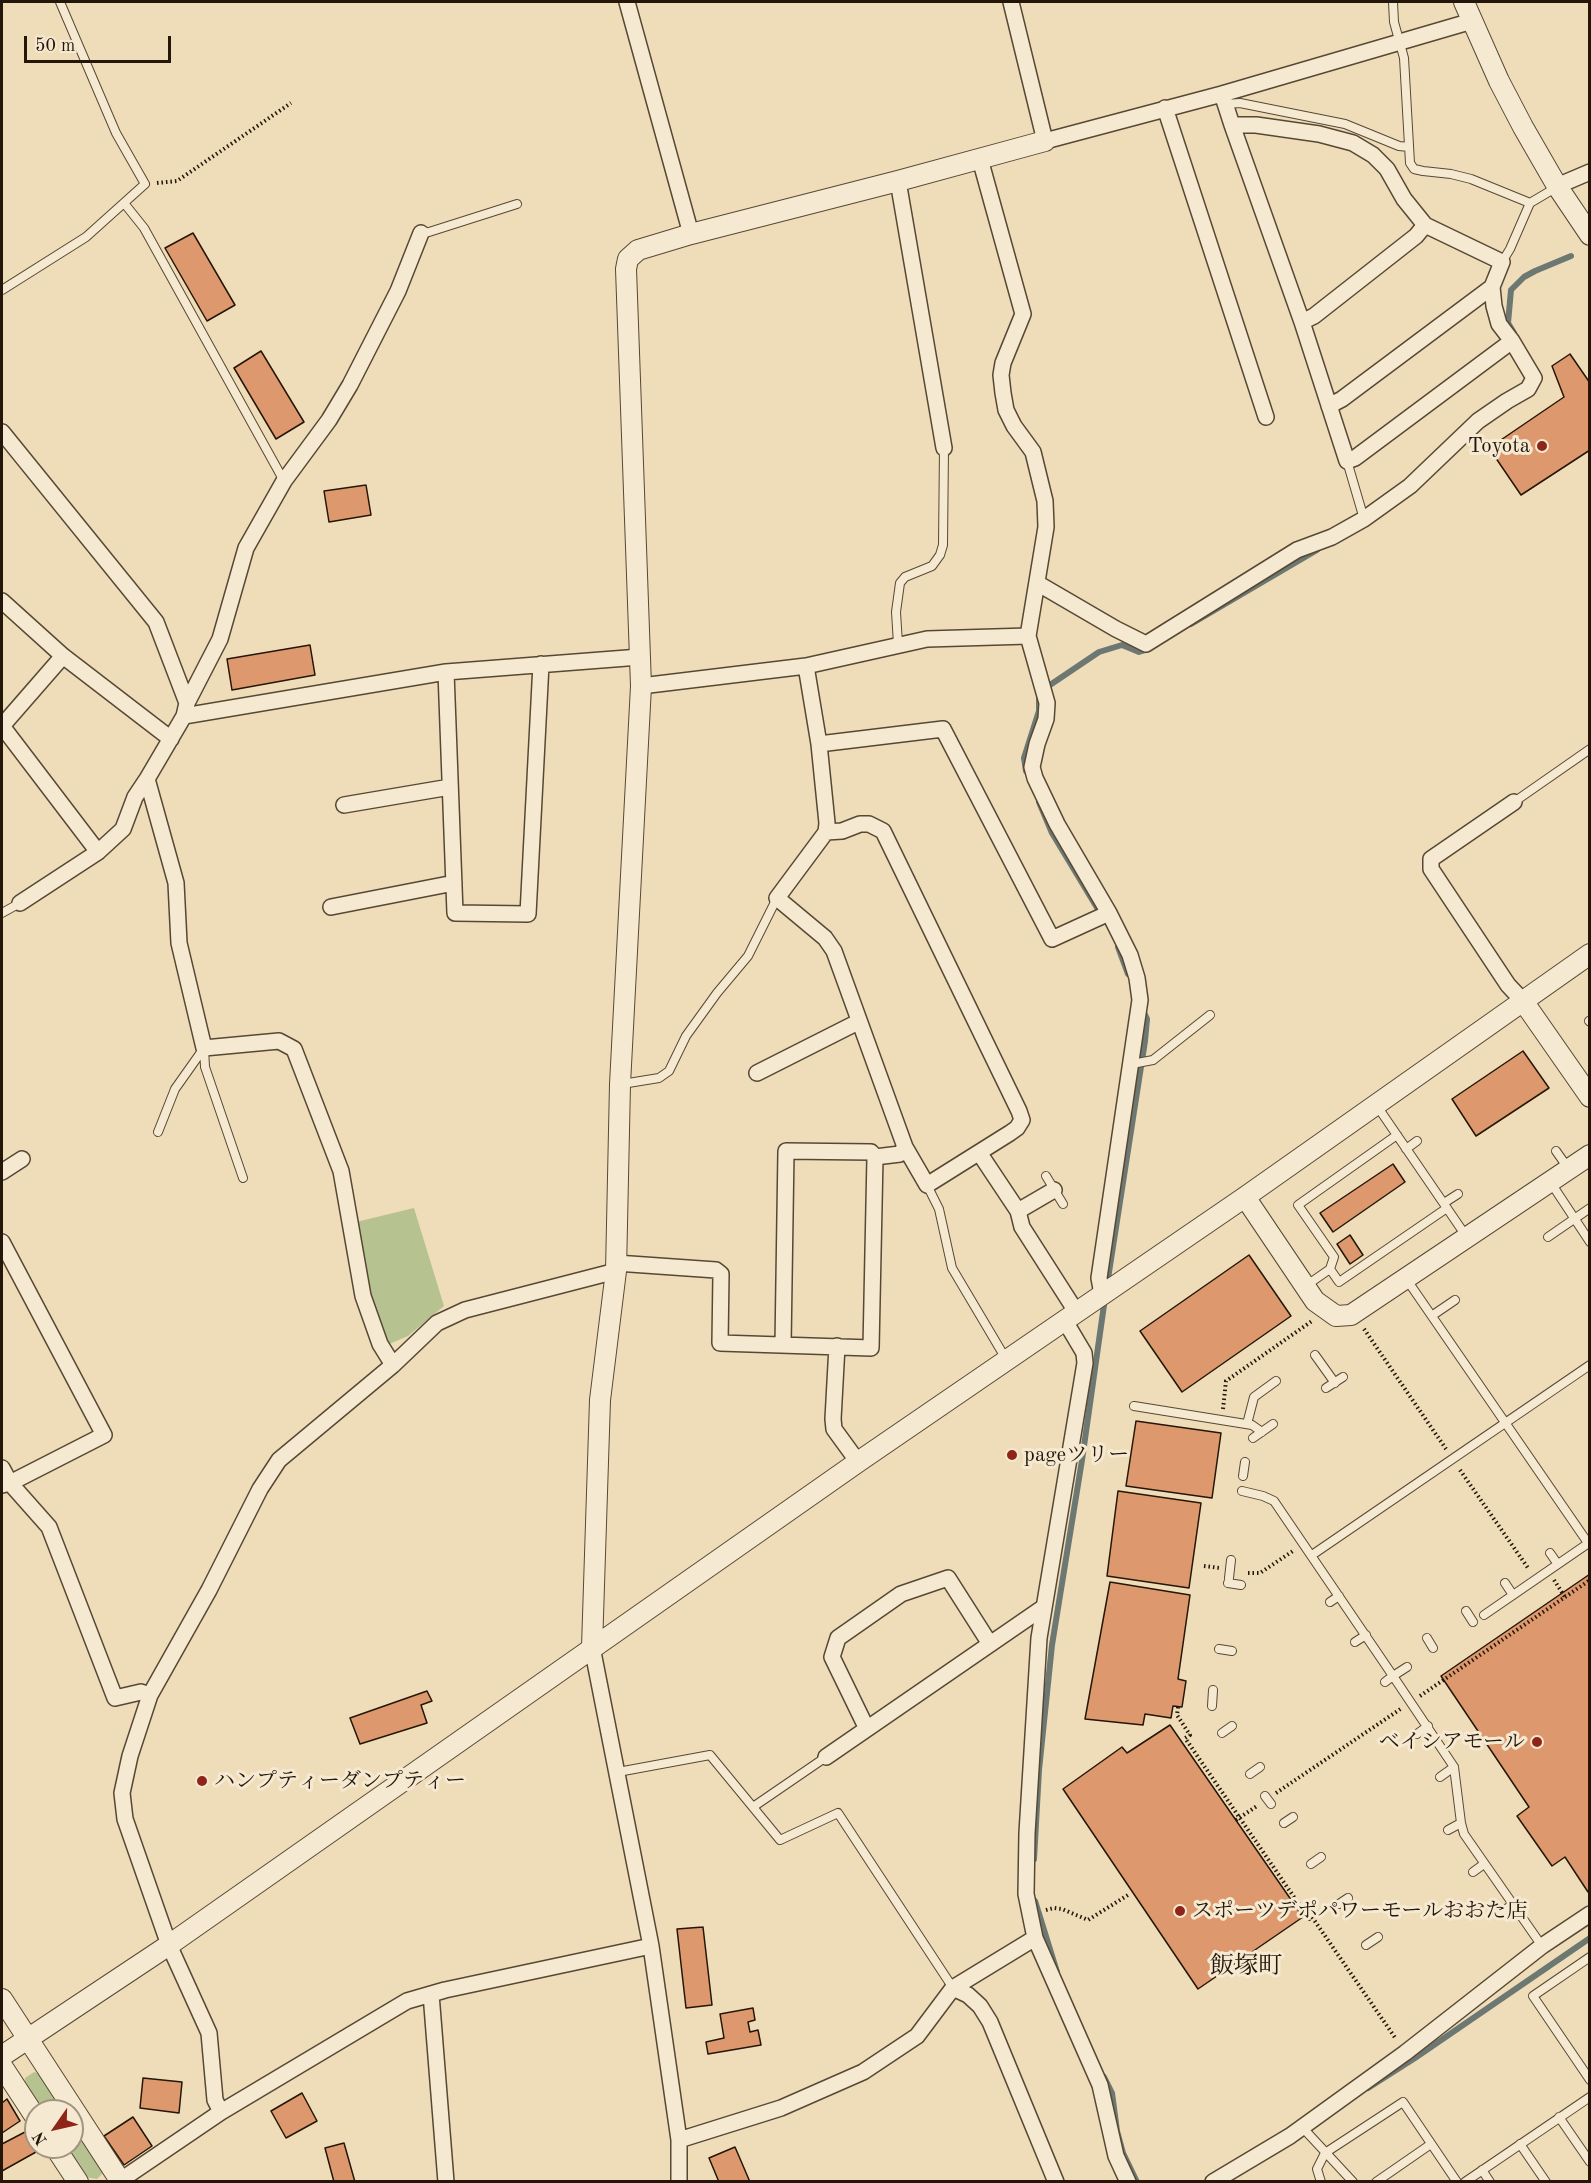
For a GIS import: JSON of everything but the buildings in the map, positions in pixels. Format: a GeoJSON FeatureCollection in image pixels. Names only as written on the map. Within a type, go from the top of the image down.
{"type":"FeatureCollection","features":[{"type":"Feature","properties":{"kind":"street"},"geometry":{"type":"LineString","coordinates":[[627,2],[691,234]]}},
{"type":"Feature","properties":{"kind":"street"},"geometry":{"type":"LineString","coordinates":[[1011,2],[1045,141]]}},
{"type":"Feature","properties":{"kind":"street"},"geometry":{"type":"LineString","coordinates":[[1464,2],[1523,128],[1557,186],[1590,235]]}},
{"type":"Feature","properties":{"kind":"street"},"geometry":{"type":"LineString","coordinates":[[679,2181],[679,2140],[651,1946],[592,1647],[600,1400],[616,1267],[620,1084],[641,686],[626,269],[628,259],[638,249],[691,234],[898,181],[1165,108],[1223,99],[1472,21]]}},
{"type":"Feature","properties":{"kind":"street"},"geometry":{"type":"LineString","coordinates":[[1223,99],[1302,322],[1347,461],[1355,458],[1512,341]]}},
{"type":"Feature","properties":{"kind":"street"},"geometry":{"type":"LineString","coordinates":[[1165,108],[1266,417]]}},
{"type":"Feature","properties":{"kind":"street"},"geometry":{"type":"LineString","coordinates":[[1232,125],[1256,125],[1319,134],[1353,143],[1372,155],[1387,169],[1404,199],[1425,225],[1502,262],[1492,287],[1342,399],[1329,406]]}},
{"type":"Feature","properties":{"kind":"street"},"geometry":{"type":"LineString","coordinates":[[980,159],[1023,314],[1001,375],[1006,410],[1014,426],[1033,452],[1045,501],[1046,527],[1028,636],[1047,703],[1046,719],[1032,767],[1035,778],[1058,824],[1131,955],[1140,1000],[1099,1278],[1102,1294]]}},
{"type":"Feature","properties":{"kind":"street"},"geometry":{"type":"LineString","coordinates":[[1557,186],[1590,171]]}},
{"type":"Feature","properties":{"kind":"street"},"geometry":{"type":"LineString","coordinates":[[898,181],[944,448]]}},
{"type":"Feature","properties":{"kind":"street"},"geometry":{"type":"LineString","coordinates":[[1302,322],[1314,316],[1416,236],[1425,225]]}},
{"type":"Feature","properties":{"kind":"street"},"geometry":{"type":"LineString","coordinates":[[20,903],[98,852],[123,829],[135,797],[171,739],[220,639],[246,548],[284,481],[329,420],[350,385],[398,291],[421,233]]}},
{"type":"Feature","properties":{"kind":"street"},"geometry":{"type":"LineString","coordinates":[[1037,583],[1116,630],[1146,644],[1297,550],[1332,537],[1364,519],[1410,486],[1478,421],[1528,389],[1534,378],[1499,324],[1492,287]]}},
{"type":"Feature","properties":{"kind":"street"},"geometry":{"type":"LineString","coordinates":[[2,432],[156,622],[185,710]]}},
{"type":"Feature","properties":{"kind":"street"},"geometry":{"type":"LineString","coordinates":[[2,601],[63,656],[171,739]]}},
{"type":"Feature","properties":{"kind":"street"},"geometry":{"type":"LineString","coordinates":[[641,686],[806,666],[927,639],[1028,636]]}},
{"type":"Feature","properties":{"kind":"street"},"geometry":{"type":"LineString","coordinates":[[63,656],[2,726],[98,852]]}},
{"type":"Feature","properties":{"kind":"street"},"geometry":{"type":"LineString","coordinates":[[185,710],[446,672],[640,657]]}},
{"type":"Feature","properties":{"kind":"street"},"geometry":{"type":"LineString","coordinates":[[446,672],[455,913],[528,914],[541,664]]}},
{"type":"Feature","properties":{"kind":"street"},"geometry":{"type":"LineString","coordinates":[[806,666],[819,744],[826,832],[777,898],[831,945],[904,1147],[927,1185],[980,1154],[1017,1128],[1022,1120],[882,831],[869,824],[860,824],[842,831],[826,832]]}},
{"type":"Feature","properties":{"kind":"street"},"geometry":{"type":"LineString","coordinates":[[819,744],[944,729],[1052,939],[1109,914]]}},
{"type":"Feature","properties":{"kind":"street"},"geometry":{"type":"LineString","coordinates":[[147,779],[176,883],[179,943],[204,1048],[279,1041],[294,1049],[341,1171],[363,1296],[380,1344],[393,1365]]}},
{"type":"Feature","properties":{"kind":"street"},"geometry":{"type":"LineString","coordinates":[[344,805],[450,787]]}},
{"type":"Feature","properties":{"kind":"street"},"geometry":{"type":"LineString","coordinates":[[1514,802],[1431,859],[1431,869],[1508,985],[1522,1001],[1590,1097]]}},
{"type":"Feature","properties":{"kind":"street"},"geometry":{"type":"LineString","coordinates":[[331,907],[454,884]]}},
{"type":"Feature","properties":{"kind":"street"},"geometry":{"type":"LineString","coordinates":[[2,2056],[169,1945],[592,1647],[1245,1197],[1590,954]]}},
{"type":"Feature","properties":{"kind":"street"},"geometry":{"type":"LineString","coordinates":[[757,1072],[858,1022]]}},
{"type":"Feature","properties":{"kind":"street"},"geometry":{"type":"LineString","coordinates":[[783,1345],[786,1151],[871,1152],[875,1156],[900,1154],[904,1147]]}},
{"type":"Feature","properties":{"kind":"street"},"geometry":{"type":"LineString","coordinates":[[980,1154],[1017,1210],[1022,1227],[1071,1317],[1084,1353],[1085,1363],[1039,1638],[1027,1833],[1026,1894],[1035,1938],[1100,2085],[1116,2156],[1128,2181]]}},
{"type":"Feature","properties":{"kind":"street"},"geometry":{"type":"LineString","coordinates":[[1245,1197],[1316,1301],[1336,1316],[1351,1315],[1590,1155]]}},
{"type":"Feature","properties":{"kind":"street"},"geometry":{"type":"LineString","coordinates":[[221,2112],[215,2100],[208,2032],[169,1945],[125,1819],[122,1793],[130,1756],[150,1695],[209,1590],[260,1489],[279,1460],[393,1365],[436,1323],[465,1310],[616,1267],[716,1270],[721,1274],[720,1343],[871,1347],[875,1156]]}},
{"type":"Feature","properties":{"kind":"street"},"geometry":{"type":"LineString","coordinates":[[2,1172],[22,1160]]}},
{"type":"Feature","properties":{"kind":"street"},"geometry":{"type":"LineString","coordinates":[[1017,1210],[1054,1190]]}},
{"type":"Feature","properties":{"kind":"street"},"geometry":{"type":"LineString","coordinates":[[2,1242],[104,1435],[6,1484]]}},
{"type":"Feature","properties":{"kind":"street"},"geometry":{"type":"LineString","coordinates":[[837,1346],[834,1429],[858,1462]]}},
{"type":"Feature","properties":{"kind":"street"},"geometry":{"type":"LineString","coordinates":[[2,1468],[6,1484],[49,1527],[115,1698],[141,1692],[150,1695]]}},
{"type":"Feature","properties":{"kind":"street"},"geometry":{"type":"LineString","coordinates":[[867,1729],[832,1657],[838,1638],[901,1594],[948,1578],[990,1644]]}},
{"type":"Feature","properties":{"kind":"street"},"geometry":{"type":"LineString","coordinates":[[826,1757],[1044,1607]]}},
{"type":"Feature","properties":{"kind":"street"},"geometry":{"type":"LineString","coordinates":[[1213,2181],[1271,2149],[1404,2052],[1542,1946],[1590,1914]]}},
{"type":"Feature","properties":{"kind":"street"},"geometry":{"type":"LineString","coordinates":[[679,2140],[781,2108],[863,2072],[917,2036],[953,1988],[1035,1938]]}},
{"type":"Feature","properties":{"kind":"street"},"geometry":{"type":"LineString","coordinates":[[2,1999],[120,2181],[221,2112],[407,2001],[651,1946]]}},
{"type":"Feature","properties":{"kind":"street"},"geometry":{"type":"LineString","coordinates":[[953,1988],[968,1995],[980,2006],[990,2022],[1056,2181]]}},
{"type":"Feature","properties":{"kind":"street"},"geometry":{"type":"LineString","coordinates":[[431,1994],[446,2181]]}},
{"type":"Feature","properties":{"kind":"street"},"geometry":{"type":"LineString","coordinates":[[2,2066],[24,2100]]}},
{"type":"Feature","properties":{"kind":"street"},"geometry":{"type":"LineString","coordinates":[[63,2159],[78,2181]]}},
{"type":"Feature","properties":{"kind":"lane"},"geometry":{"type":"LineString","coordinates":[[2,290],[86,237],[145,184],[116,133],[60,2]]}},
{"type":"Feature","properties":{"kind":"lane"},"geometry":{"type":"LineString","coordinates":[[1394,2],[1394,22],[1404,58],[1410,163],[1414,169],[1471,179],[1530,203]]}},
{"type":"Feature","properties":{"kind":"lane"},"geometry":{"type":"LineString","coordinates":[[1223,99],[1344,124],[1399,146],[1409,147]]}},
{"type":"Feature","properties":{"kind":"lane"},"geometry":{"type":"LineString","coordinates":[[1502,262],[1530,203],[1557,186]]}},
{"type":"Feature","properties":{"kind":"lane"},"geometry":{"type":"LineString","coordinates":[[124,203],[144,228],[284,481]]}},
{"type":"Feature","properties":{"kind":"lane"},"geometry":{"type":"LineString","coordinates":[[421,233],[517,204]]}},
{"type":"Feature","properties":{"kind":"lane"},"geometry":{"type":"LineString","coordinates":[[898,644],[896,612],[900,583],[905,577],[932,566],[944,545],[944,448]]}},
{"type":"Feature","properties":{"kind":"lane"},"geometry":{"type":"LineString","coordinates":[[1347,461],[1364,519]]}},
{"type":"Feature","properties":{"kind":"lane"},"geometry":{"type":"LineString","coordinates":[[1514,802],[1590,749]]}},
{"type":"Feature","properties":{"kind":"lane"},"geometry":{"type":"LineString","coordinates":[[620,1084],[659,1078],[669,1071],[686,1036],[717,993],[748,956],[777,898]]}},
{"type":"Feature","properties":{"kind":"lane"},"geometry":{"type":"LineString","coordinates":[[2,913],[20,903]]}},
{"type":"Feature","properties":{"kind":"lane"},"geometry":{"type":"LineString","coordinates":[[1132,1064],[1153,1060],[1210,1015]]}},
{"type":"Feature","properties":{"kind":"lane"},"geometry":{"type":"LineString","coordinates":[[159,1132],[175,1089],[204,1048]]}},
{"type":"Feature","properties":{"kind":"lane"},"geometry":{"type":"LineString","coordinates":[[204,1048],[205,1067],[243,1178]]}},
{"type":"Feature","properties":{"kind":"lane"},"geometry":{"type":"LineString","coordinates":[[1376,1105],[1466,1236]]}},
{"type":"Feature","properties":{"kind":"lane"},"geometry":{"type":"LineString","coordinates":[[1305,1286],[1330,1269],[1334,1257],[1298,1205],[1397,1135]]}},
{"type":"Feature","properties":{"kind":"lane"},"geometry":{"type":"LineString","coordinates":[[1406,1149],[1417,1141]]}},
{"type":"Feature","properties":{"kind":"lane"},"geometry":{"type":"LineString","coordinates":[[1556,1151],[1568,1168]]}},
{"type":"Feature","properties":{"kind":"lane"},"geometry":{"type":"LineString","coordinates":[[1046,1176],[1063,1204]]}},
{"type":"Feature","properties":{"kind":"lane"},"geometry":{"type":"LineString","coordinates":[[1549,1181],[1590,1242]]}},
{"type":"Feature","properties":{"kind":"lane"},"geometry":{"type":"LineString","coordinates":[[927,1185],[939,1209],[952,1268],[1008,1361]]}},
{"type":"Feature","properties":{"kind":"lane"},"geometry":{"type":"LineString","coordinates":[[1330,1269],[1339,1282],[1445,1206],[1458,1194]]}},
{"type":"Feature","properties":{"kind":"lane"},"geometry":{"type":"LineString","coordinates":[[1548,1236],[1590,1208]]}},
{"type":"Feature","properties":{"kind":"lane"},"geometry":{"type":"LineString","coordinates":[[1406,1277],[1589,1543],[1484,1615]]}},
{"type":"Feature","properties":{"kind":"lane"},"geometry":{"type":"LineString","coordinates":[[1433,1315],[1455,1300]]}},
{"type":"Feature","properties":{"kind":"lane"},"geometry":{"type":"LineString","coordinates":[[1315,1355],[1335,1383]]}},
{"type":"Feature","properties":{"kind":"lane"},"geometry":{"type":"LineString","coordinates":[[1312,1555],[1590,1365]]}},
{"type":"Feature","properties":{"kind":"lane"},"geometry":{"type":"LineString","coordinates":[[1326,1388],[1343,1377]]}},
{"type":"Feature","properties":{"kind":"lane"},"geometry":{"type":"LineString","coordinates":[[1246,1424],[1254,1397],[1276,1381]]}},
{"type":"Feature","properties":{"kind":"lane"},"geometry":{"type":"LineString","coordinates":[[1134,1406],[1252,1425],[1262,1432]]}},
{"type":"Feature","properties":{"kind":"lane"},"geometry":{"type":"LineString","coordinates":[[1254,1438],[1274,1424]]}},
{"type":"Feature","properties":{"kind":"lane"},"geometry":{"type":"LineString","coordinates":[[1244,1476],[1245,1462]]}},
{"type":"Feature","properties":{"kind":"lane"},"geometry":{"type":"LineString","coordinates":[[1242,1491],[1274,1501],[1428,1726],[1454,1767],[1464,1834],[1542,1946]]}},
{"type":"Feature","properties":{"kind":"lane"},"geometry":{"type":"LineString","coordinates":[[1550,1553],[1557,1563]]}},
{"type":"Feature","properties":{"kind":"lane"},"geometry":{"type":"LineString","coordinates":[[1231,1560],[1229,1577],[1241,1585]]}},
{"type":"Feature","properties":{"kind":"lane"},"geometry":{"type":"LineString","coordinates":[[1504,1583],[1513,1595]]}},
{"type":"Feature","properties":{"kind":"lane"},"geometry":{"type":"LineString","coordinates":[[1330,1602],[1339,1596]]}},
{"type":"Feature","properties":{"kind":"lane"},"geometry":{"type":"LineString","coordinates":[[1466,1611],[1473,1622]]}},
{"type":"Feature","properties":{"kind":"lane"},"geometry":{"type":"LineString","coordinates":[[1355,1642],[1366,1635]]}},
{"type":"Feature","properties":{"kind":"lane"},"geometry":{"type":"LineString","coordinates":[[1427,1638],[1433,1648]]}},
{"type":"Feature","properties":{"kind":"lane"},"geometry":{"type":"LineString","coordinates":[[1219,1648],[1232,1651]]}},
{"type":"Feature","properties":{"kind":"lane"},"geometry":{"type":"LineString","coordinates":[[1385,1682],[1407,1666]]}},
{"type":"Feature","properties":{"kind":"lane"},"geometry":{"type":"LineString","coordinates":[[1212,1706],[1214,1690]]}},
{"type":"Feature","properties":{"kind":"lane"},"geometry":{"type":"LineString","coordinates":[[1222,1733],[1232,1726]]}},
{"type":"Feature","properties":{"kind":"lane"},"geometry":{"type":"LineString","coordinates":[[1416,1734],[1428,1726]]}},
{"type":"Feature","properties":{"kind":"lane"},"geometry":{"type":"LineString","coordinates":[[618,1772],[710,1755],[780,1840],[838,1812],[953,1988]]}},
{"type":"Feature","properties":{"kind":"lane"},"geometry":{"type":"LineString","coordinates":[[753,1807],[826,1757]]}},
{"type":"Feature","properties":{"kind":"lane"},"geometry":{"type":"LineString","coordinates":[[1250,1774],[1260,1767]]}},
{"type":"Feature","properties":{"kind":"lane"},"geometry":{"type":"LineString","coordinates":[[1440,1777],[1454,1767]]}},
{"type":"Feature","properties":{"kind":"lane"},"geometry":{"type":"LineString","coordinates":[[1265,1796],[1271,1804]]}},
{"type":"Feature","properties":{"kind":"lane"},"geometry":{"type":"LineString","coordinates":[[1284,1823],[1293,1817]]}},
{"type":"Feature","properties":{"kind":"lane"},"geometry":{"type":"LineString","coordinates":[[1448,1830],[1461,1824]]}},
{"type":"Feature","properties":{"kind":"lane"},"geometry":{"type":"LineString","coordinates":[[1311,1864],[1321,1857]]}},
{"type":"Feature","properties":{"kind":"lane"},"geometry":{"type":"LineString","coordinates":[[1473,1872],[1484,1864]]}},
{"type":"Feature","properties":{"kind":"lane"},"geometry":{"type":"LineString","coordinates":[[1339,1905],[1348,1898]]}},
{"type":"Feature","properties":{"kind":"lane"},"geometry":{"type":"LineString","coordinates":[[1500,1913],[1512,1905]]}},
{"type":"Feature","properties":{"kind":"lane"},"geometry":{"type":"LineString","coordinates":[[1366,1945],[1378,1937]]}},
{"type":"Feature","properties":{"kind":"lane"},"geometry":{"type":"LineString","coordinates":[[1590,1957],[1533,1996],[1590,2080]]}},
{"type":"Feature","properties":{"kind":"lane"},"geometry":{"type":"LineString","coordinates":[[1465,2181],[1590,2097]]}},
{"type":"Feature","properties":{"kind":"lane"},"geometry":{"type":"LineString","coordinates":[[1321,2181],[1317,2169],[1325,2152],[1403,2102],[1457,2181]]}},
{"type":"Feature","properties":{"kind":"lane"},"geometry":{"type":"LineString","coordinates":[[1559,2117],[1590,2162]]}},
{"type":"Feature","properties":{"kind":"lane"},"geometry":{"type":"LineString","coordinates":[[1302,2127],[1353,2181]]}},
{"type":"Feature","properties":{"kind":"lane"},"geometry":{"type":"LineString","coordinates":[[1376,2181],[1431,2144]]}},
{"type":"Feature","properties":{"kind":"lane"},"geometry":{"type":"LineString","coordinates":[[1520,2144],[1546,2181]]}},
{"type":"Feature","properties":{"kind":"lane"},"geometry":{"type":"LineString","coordinates":[[1482,2170],[1490,2181]]}},
{"type":"Feature","properties":{"kind":"path"},"geometry":{"type":"LineString","coordinates":[[145,184],[177,181],[291,103]]}},
{"type":"Feature","properties":{"kind":"path"},"geometry":{"type":"LineString","coordinates":[[1222,1420],[1226,1381],[1313,1321]]}},
{"type":"Feature","properties":{"kind":"path"},"geometry":{"type":"LineString","coordinates":[[1438,1454],[1446,1448]]}},
{"type":"Feature","properties":{"kind":"path"},"geometry":{"type":"LineString","coordinates":[[1204,1566],[1229,1577],[1260,1573],[1304,1543]]}},
{"type":"Feature","properties":{"kind":"path"},"geometry":{"type":"LineString","coordinates":[[1565,1597],[1590,1580]]}},
{"type":"Feature","properties":{"kind":"path"},"geometry":{"type":"LineString","coordinates":[[1178,1707],[1177,1715],[1190,1735],[1185,1738],[1309,1919],[1312,1917],[1404,2052]]}},
{"type":"Feature","properties":{"kind":"path"},"geometry":{"type":"LineString","coordinates":[[1045,1910],[1054,1908],[1088,1920],[1128,1895]]}},
{"type":"Feature","properties":{"kind":"green space"},"geometry":{"type":"Polygon","coordinates":[[[414,1208],[444,1306],[408,1336],[387,1345],[368,1301],[356,1222],[414,1208]]]}},
{"type":"Feature","properties":{"kind":"green space"},"geometry":{"type":"Polygon","coordinates":[[[34,2072],[44,2075],[61,2099],[32,2099],[24,2088],[25,2078],[34,2072]]]}},
{"type":"Feature","properties":{"kind":"green space"},"geometry":{"type":"Polygon","coordinates":[[[84,2137],[104,2172],[97,2179],[84,2177],[72,2159],[84,2159],[84,2137]]]}},
{"type":"Feature","properties":{"kind":"waterway"},"geometry":{"type":"LineString","coordinates":[[1514,333],[1508,323],[1511,290],[1524,277],[1571,256]]}},
{"type":"Feature","properties":{"kind":"waterway"},"geometry":{"type":"LineString","coordinates":[[1191,624],[1317,550]]}},
{"type":"Feature","properties":{"kind":"waterway"},"geometry":{"type":"LineString","coordinates":[[1044,689],[1099,652],[1122,645],[1139,652],[1149,649]]}},
{"type":"Feature","properties":{"kind":"waterway"},"geometry":{"type":"LineString","coordinates":[[1026,771],[1024,758],[1039,711],[1039,697]]}},
{"type":"Feature","properties":{"kind":"waterway"},"geometry":{"type":"LineString","coordinates":[[1039,802],[1052,833],[1102,916]]}},
{"type":"Feature","properties":{"kind":"waterway"},"geometry":{"type":"LineString","coordinates":[[1118,947],[1128,974]]}},
{"type":"Feature","properties":{"kind":"waterway"},"geometry":{"type":"LineString","coordinates":[[1107,1285],[1145,1041],[1147,1019],[1142,1008]]}},
{"type":"Feature","properties":{"kind":"waterway"},"geometry":{"type":"LineString","coordinates":[[1034,1859],[1039,1770],[1052,1645],[1105,1298]]}},
{"type":"Feature","properties":{"kind":"waterway"},"geometry":{"type":"LineString","coordinates":[[1035,1901],[1057,1972]]}},
{"type":"Feature","properties":{"kind":"waterway"},"geometry":{"type":"LineString","coordinates":[[1368,2088],[1590,1938]]}},
{"type":"Feature","properties":{"kind":"waterway"},"geometry":{"type":"LineString","coordinates":[[1104,2077],[1112,2093],[1117,2131],[1123,2153],[1137,2182]]}},
{"type":"Feature","properties":{"kind":"place","name":"Toyota"},"geometry":{"type":"Point","coordinates":[1542,446]}},
{"type":"Feature","properties":{"kind":"place","name":"pageツリー"},"geometry":{"type":"Point","coordinates":[1012,1455]}},
{"type":"Feature","properties":{"kind":"place","name":"ベイシアモール"},"geometry":{"type":"Point","coordinates":[1537,1742]}},
{"type":"Feature","properties":{"kind":"place","name":"ハンプティーダンプティー"},"geometry":{"type":"Point","coordinates":[202,1781]}},
{"type":"Feature","properties":{"kind":"place","name":"スポーツデポパワーモールおおた店"},"geometry":{"type":"Point","coordinates":[1180,1911]}},
{"type":"Feature","properties":{"kind":"district","name":"飯塚町"},"geometry":{"type":"Point","coordinates":[1246,1967]}}]}
